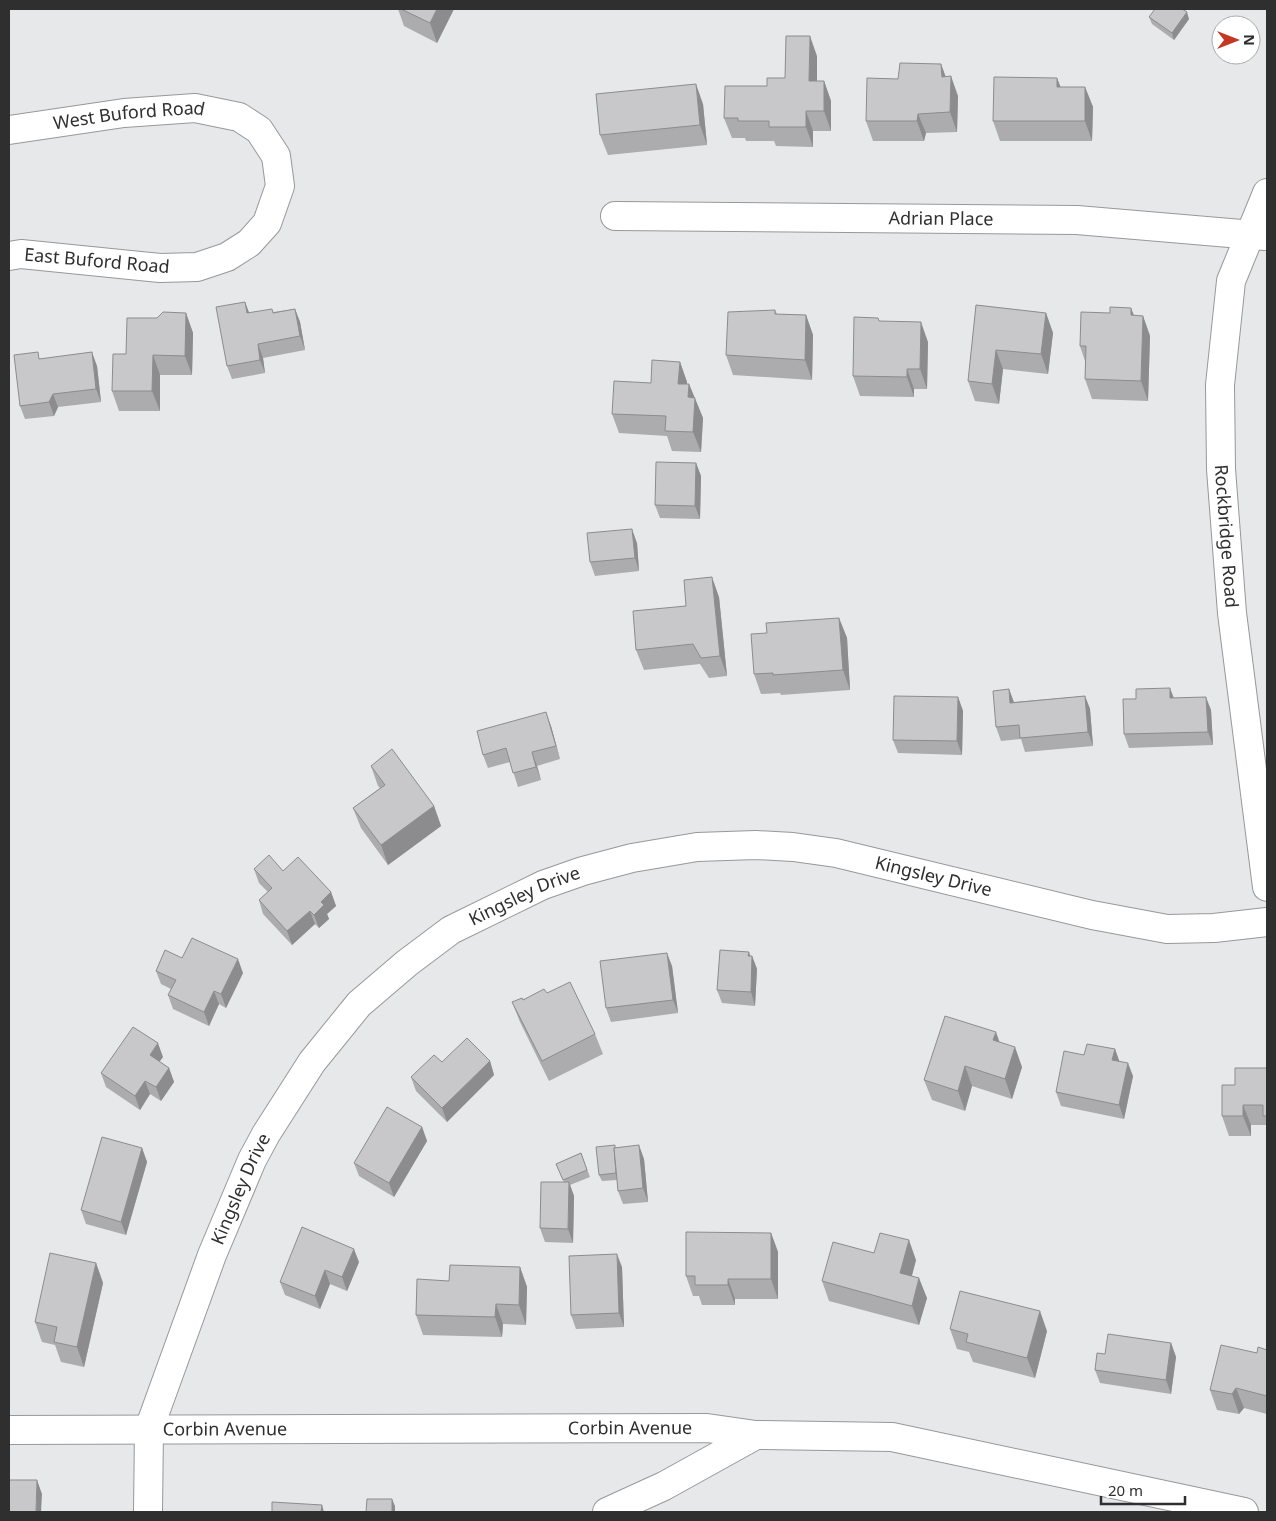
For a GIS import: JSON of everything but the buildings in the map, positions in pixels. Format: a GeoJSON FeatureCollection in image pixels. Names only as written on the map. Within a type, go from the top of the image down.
{"type":"FeatureCollection","features":[{"type":"Feature","properties":{"kind":"street","name":"West Buford Road"},"geometry":{"type":"LineString","coordinates":[[9,130],[124,113],[195,108],[239,117],[248,123]]}},
{"type":"Feature","properties":{"kind":"street","name":"East Buford Road"},"geometry":{"type":"LineString","coordinates":[[9,256],[21,254],[160,268],[197,267],[227,257],[249,243],[267,223],[280,186],[276,156],[259,130],[248,123]]}},
{"type":"Feature","properties":{"kind":"street","name":"Rockbridge Road"},"geometry":{"type":"LineString","coordinates":[[1267,193],[1258,236],[1231,281],[1220,385],[1221,469],[1232,613],[1267,886]]}},
{"type":"Feature","properties":{"kind":"street","name":"Adrian Place"},"geometry":{"type":"LineString","coordinates":[[615,216],[1077,220],[1258,236]]}},
{"type":"Feature","properties":{"kind":"street","name":"Kingsley Drive"},"geometry":{"type":"LineString","coordinates":[[148,1512],[149,1429],[212,1255],[252,1160],[266,1134],[312,1062],[359,1004],[407,963],[452,930],[543,885],[583,871],[632,858],[698,847],[756,845],[793,847],[836,853],[1092,915],[1168,929],[1214,928],[1267,922]]}},
{"type":"Feature","properties":{"kind":"street","name":"Corbin Avenue"},"geometry":{"type":"LineString","coordinates":[[9,1430],[707,1428],[756,1435],[892,1437],[1244,1512]]}},
{"type":"Feature","properties":{"kind":"street"},"geometry":{"type":"LineString","coordinates":[[607,1512],[664,1486],[756,1435]]}}]}
